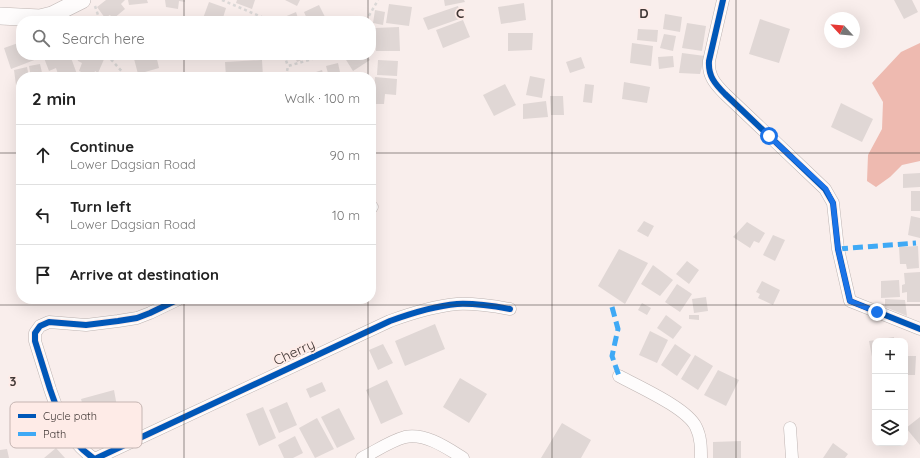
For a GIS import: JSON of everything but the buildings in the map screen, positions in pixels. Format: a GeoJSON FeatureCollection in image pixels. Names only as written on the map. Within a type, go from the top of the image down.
{"type":"FeatureCollection","features":[{"type":"Feature","properties":{"kind":"street"},"geometry":{"type":"LineString","coordinates":[[723,0],[709,61],[708,70],[712,79],[725,94],[826,189],[833,203],[838,249],[850,301],[920,329]]}},
{"type":"Feature","properties":{"kind":"street"},"geometry":{"type":"LineString","coordinates":[[48,16],[88,1]]}},
{"type":"Feature","properties":{"kind":"street"},"geometry":{"type":"LineString","coordinates":[[0,16],[16,17]]}},
{"type":"Feature","properties":{"kind":"street"},"geometry":{"type":"LineString","coordinates":[[55,402],[35,341],[35,333],[40,326],[49,322],[86,325],[136,318],[168,304]]}},
{"type":"Feature","properties":{"kind":"street","name":"Cherry"},"geometry":{"type":"LineString","coordinates":[[142,437],[390,321],[413,313],[458,304],[483,305],[510,309]]}},
{"type":"Feature","properties":{"kind":"street"},"geometry":{"type":"LineString","coordinates":[[619,376],[681,411],[692,420],[697,429],[701,458]]}},
{"type":"Feature","properties":{"kind":"street"},"geometry":{"type":"LineString","coordinates":[[790,428],[792,458]]}},
{"type":"Feature","properties":{"kind":"street"},"geometry":{"type":"LineString","coordinates":[[362,458],[405,437],[417,437],[440,445],[463,458]]}},
{"type":"Feature","properties":{"kind":"street"},"geometry":{"type":"LineString","coordinates":[[81,448],[93,458]]}},
{"type":"Feature","properties":{"kind":"street","name":"Cherry"},"geometry":{"type":"LineString","coordinates":[[97,458],[118,448]]}},
{"type":"Feature","properties":{"kind":"path"},"geometry":{"type":"LineString","coordinates":[[222,0],[259,16]]}},
{"type":"Feature","properties":{"kind":"path"},"geometry":{"type":"LineString","coordinates":[[369,16],[378,0]]}},
{"type":"Feature","properties":{"kind":"path"},"geometry":{"type":"LineString","coordinates":[[88,1],[97,16]]}},
{"type":"Feature","properties":{"kind":"path"},"geometry":{"type":"LineString","coordinates":[[112,60],[122,72]]}},
{"type":"Feature","properties":{"kind":"path"},"geometry":{"type":"LineString","coordinates":[[286,60],[288,66],[287,72]]}},
{"type":"Feature","properties":{"kind":"path"},"geometry":{"type":"LineString","coordinates":[[288,66],[309,60]]}},
{"type":"Feature","properties":{"kind":"shaded area"},"geometry":{"type":"Polygon","coordinates":[[[920,43],[920,161],[902,165],[890,177],[876,187],[867,181],[868,155],[882,129],[883,102],[872,83],[901,52],[920,43]]]}},
{"type":"Feature","properties":{"kind":"marked path"},"geometry":{"type":"LineString","coordinates":[[838,249],[916,243]]}},
{"type":"Feature","properties":{"kind":"marked path"},"geometry":{"type":"LineString","coordinates":[[612,307],[618,329],[612,356],[619,376]]}},
{"type":"Feature","properties":{"kind":"cycle path"},"geometry":{"type":"LineString","coordinates":[[723,0],[709,61],[713,79],[725,94],[825,189],[833,203],[838,249],[850,301],[920,329]]}},
{"type":"Feature","properties":{"kind":"cycle path"},"geometry":{"type":"LineString","coordinates":[[55,402],[35,341],[35,333],[40,326],[49,322],[86,325],[137,318],[169,304]]}},
{"type":"Feature","properties":{"kind":"cycle path"},"geometry":{"type":"LineString","coordinates":[[142,437],[390,321],[407,315],[440,306],[457,304],[477,304],[510,309]]}},
{"type":"Feature","properties":{"kind":"cycle path"},"geometry":{"type":"LineString","coordinates":[[81,448],[93,458]]}},
{"type":"Feature","properties":{"kind":"cycle path"},"geometry":{"type":"LineString","coordinates":[[97,458],[118,448]]}},
{"type":"Feature","properties":{"kind":"route"},"geometry":{"type":"LineString","coordinates":[[769,136],[826,189],[833,203],[838,249],[850,301],[877,312]]}}]}
